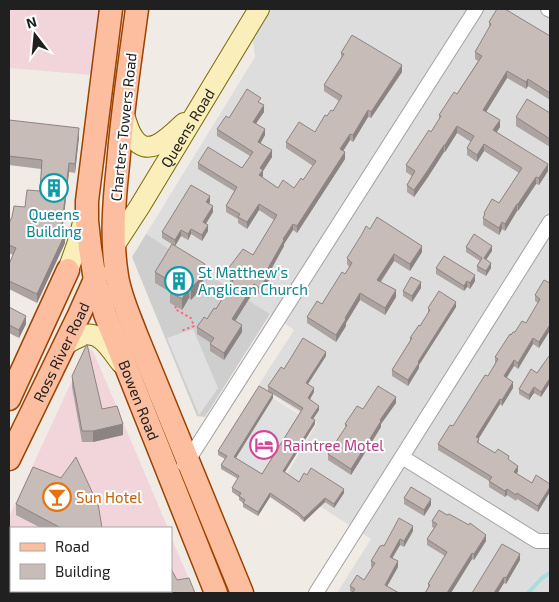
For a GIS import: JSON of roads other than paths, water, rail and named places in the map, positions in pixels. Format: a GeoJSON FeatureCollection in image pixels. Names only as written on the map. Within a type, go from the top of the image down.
{"type":"FeatureCollection","features":[{"type":"Feature","properties":{"kind":"main road","name":"Charters Towers Road"},"geometry":{"type":"LineString","coordinates":[[87,202],[110,9]]}},
{"type":"Feature","properties":{"kind":"main road","name":"Charters Towers Road"},"geometry":{"type":"LineString","coordinates":[[114,246],[114,211],[122,112],[137,9]]}},
{"type":"Feature","properties":{"kind":"main road","name":"Bowen Road"},"geometry":{"type":"LineString","coordinates":[[87,202],[88,235],[95,280],[105,314],[216,593]]}},
{"type":"Feature","properties":{"kind":"main road","name":"Bowen Road"},"geometry":{"type":"LineString","coordinates":[[114,246],[117,278],[136,334],[242,593]]}},
{"type":"Feature","properties":{"kind":"main road","name":"Ross River Road"},"geometry":{"type":"LineString","coordinates":[[9,459],[95,280],[114,246]]}},
{"type":"Feature","properties":{"kind":"main road","name":"Ross River Road"},"geometry":{"type":"LineString","coordinates":[[9,399],[68,270]]}},
{"type":"Feature","properties":{"kind":"street","name":"Queens Road"},"geometry":{"type":"LineString","coordinates":[[114,246],[259,9]]}},
{"type":"Feature","properties":{"kind":"street"},"geometry":{"type":"LineString","coordinates":[[167,471],[187,462],[476,9]]}},
{"type":"Feature","properties":{"kind":"street"},"geometry":{"type":"LineString","coordinates":[[122,112],[132,136],[138,143],[147,147],[158,145],[167,139],[201,106]]}},
{"type":"Feature","properties":{"kind":"street","name":"Ross River Road"},"geometry":{"type":"LineString","coordinates":[[68,270],[77,245],[87,202]]}},
{"type":"Feature","properties":{"kind":"street"},"geometry":{"type":"LineString","coordinates":[[316,593],[550,222]]}},
{"type":"Feature","properties":{"kind":"street"},"geometry":{"type":"LineString","coordinates":[[64,345],[92,334],[102,340],[126,368]]}},
{"type":"Feature","properties":{"kind":"street"},"geometry":{"type":"LineString","coordinates":[[402,457],[537,541],[549,541]]}},
{"type":"Feature","properties":{"kind":"waterway"},"geometry":{"type":"LineString","coordinates":[[528,593],[542,578],[550,573]]}},
{"type":"Feature","properties":{"kind":"place","name":"Queens Building"},"geometry":{"type":"Point","coordinates":[54,188]}},
{"type":"Feature","properties":{"kind":"place","name":"St Matthew's Anglican Church"},"geometry":{"type":"Point","coordinates":[179,281]}},
{"type":"Feature","properties":{"kind":"place","name":"Raintree Motel"},"geometry":{"type":"Point","coordinates":[264,445]}},
{"type":"Feature","properties":{"kind":"place","name":"Sun Hotel"},"geometry":{"type":"Point","coordinates":[57,497]}}]}
